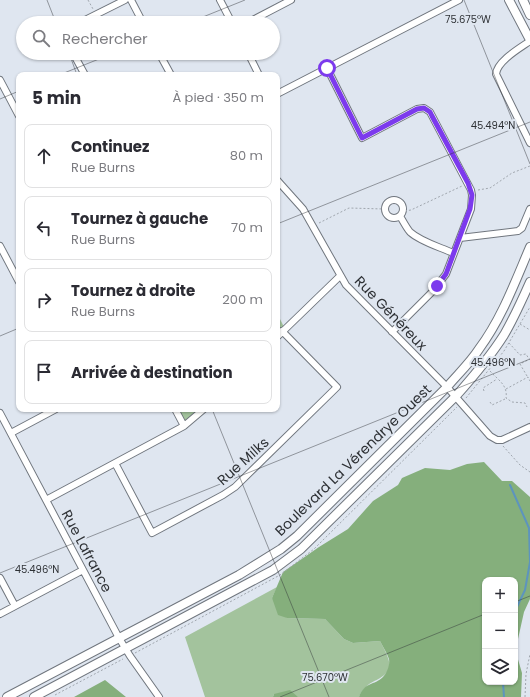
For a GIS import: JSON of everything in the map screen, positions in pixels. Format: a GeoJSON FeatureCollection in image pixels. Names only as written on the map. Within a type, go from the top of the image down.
{"type":"FeatureCollection","features":[{"type":"Feature","properties":{"kind":"main road"},"geometry":{"type":"LineString","coordinates":[[510,0],[530,41]]}},
{"type":"Feature","properties":{"kind":"main road"},"geometry":{"type":"LineString","coordinates":[[523,0],[530,15]]}},
{"type":"Feature","properties":{"kind":"main road","name":"Boulevard La Vérendrye Ouest"},"geometry":{"type":"LineString","coordinates":[[7,697],[238,575],[280,549],[309,524],[447,387],[474,355],[491,332],[509,296],[530,247]]}},
{"type":"Feature","properties":{"kind":"main road","name":"Boulevard La Vérendrye Ouest"},"geometry":{"type":"LineString","coordinates":[[34,697],[273,570],[316,536],[456,396],[479,369],[514,318],[530,282]]}},
{"type":"Feature","properties":{"kind":"street"},"geometry":{"type":"LineString","coordinates":[[92,16],[125,0]]}},
{"type":"Feature","properties":{"kind":"street"},"geometry":{"type":"LineString","coordinates":[[131,0],[139,16]]}},
{"type":"Feature","properties":{"kind":"street"},"geometry":{"type":"LineString","coordinates":[[220,0],[228,16]]}},
{"type":"Feature","properties":{"kind":"street"},"geometry":{"type":"LineString","coordinates":[[260,16],[291,0]]}},
{"type":"Feature","properties":{"kind":"street"},"geometry":{"type":"LineString","coordinates":[[280,92],[459,0]]}},
{"type":"Feature","properties":{"kind":"street"},"geometry":{"type":"LineString","coordinates":[[530,41],[512,53],[497,68],[496,74],[530,143]]}},
{"type":"Feature","properties":{"kind":"street"},"geometry":{"type":"LineString","coordinates":[[77,60],[83,72]]}},
{"type":"Feature","properties":{"kind":"street"},"geometry":{"type":"LineString","coordinates":[[163,60],[169,72]]}},
{"type":"Feature","properties":{"kind":"street"},"geometry":{"type":"LineString","coordinates":[[252,60],[258,72]]}},
{"type":"Feature","properties":{"kind":"street"},"geometry":{"type":"LineString","coordinates":[[327,68],[362,138],[417,109],[424,108],[430,112],[468,183],[472,195],[472,205],[446,274],[392,332]]}},
{"type":"Feature","properties":{"kind":"street"},"geometry":{"type":"LineString","coordinates":[[1,83],[16,110]]}},
{"type":"Feature","properties":{"kind":"street","name":"Rue Généreux"},"geometry":{"type":"LineString","coordinates":[[280,183],[297,202],[313,226],[340,276],[354,294],[456,396],[490,436],[498,440]]}},
{"type":"Feature","properties":{"kind":"street"},"geometry":{"type":"LineString","coordinates":[[395,200],[400,203],[403,209],[401,214],[396,218],[390,218],[384,209],[386,203],[395,200]]}},
{"type":"Feature","properties":{"kind":"street"},"geometry":{"type":"LineString","coordinates":[[460,238],[518,231],[522,228],[530,209]]}},
{"type":"Feature","properties":{"kind":"street"},"geometry":{"type":"LineString","coordinates":[[401,214],[409,230],[420,239],[454,253]]}},
{"type":"Feature","properties":{"kind":"street"},"geometry":{"type":"LineString","coordinates":[[0,246],[16,276]]}},
{"type":"Feature","properties":{"kind":"street"},"geometry":{"type":"LineString","coordinates":[[280,333],[340,276]]}},
{"type":"Feature","properties":{"kind":"street","name":"Rue Milks"},"geometry":{"type":"LineString","coordinates":[[115,463],[152,533],[235,487],[337,387],[282,331]]}},
{"type":"Feature","properties":{"kind":"street"},"geometry":{"type":"LineString","coordinates":[[11,433],[50,412]]}},
{"type":"Feature","properties":{"kind":"street"},"geometry":{"type":"LineString","coordinates":[[177,412],[184,426]]}},
{"type":"Feature","properties":{"kind":"street"},"geometry":{"type":"LineString","coordinates":[[46,500],[184,426],[200,412]]}},
{"type":"Feature","properties":{"kind":"street","name":"Rue Lafrance"},"geometry":{"type":"LineString","coordinates":[[0,413],[119,638],[159,697]]}},
{"type":"Feature","properties":{"kind":"street"},"geometry":{"type":"LineString","coordinates":[[498,440],[506,439],[530,427]]}},
{"type":"Feature","properties":{"kind":"street"},"geometry":{"type":"LineString","coordinates":[[0,614],[83,570]]}},
{"type":"Feature","properties":{"kind":"street"},"geometry":{"type":"LineString","coordinates":[[0,578],[15,606]]}},
{"type":"Feature","properties":{"kind":"path"},"geometry":{"type":"LineString","coordinates":[[88,0],[96,14]]}},
{"type":"Feature","properties":{"kind":"path"},"geometry":{"type":"LineString","coordinates":[[478,190],[490,188],[512,173],[530,166]]}},
{"type":"Feature","properties":{"kind":"path"},"geometry":{"type":"LineString","coordinates":[[401,214],[468,183]]}},
{"type":"Feature","properties":{"kind":"path"},"geometry":{"type":"LineString","coordinates":[[313,226],[349,208],[384,209]]}},
{"type":"Feature","properties":{"kind":"path"},"geometry":{"type":"LineString","coordinates":[[520,324],[530,330]]}},
{"type":"Feature","properties":{"kind":"path"},"geometry":{"type":"LineString","coordinates":[[509,343],[520,355],[526,354],[529,359],[520,364],[530,381]]}},
{"type":"Feature","properties":{"kind":"path"},"geometry":{"type":"LineString","coordinates":[[489,371],[506,389],[506,398]]}},
{"type":"Feature","properties":{"kind":"path"},"geometry":{"type":"LineString","coordinates":[[506,389],[528,377]]}},
{"type":"Feature","properties":{"kind":"path"},"geometry":{"type":"LineString","coordinates":[[484,391],[483,388],[497,378]]}},
{"type":"Feature","properties":{"kind":"path"},"geometry":{"type":"LineString","coordinates":[[490,402],[492,405],[506,398]]}},
{"type":"Feature","properties":{"kind":"path"},"geometry":{"type":"LineString","coordinates":[[506,398],[512,402],[525,403],[527,408]]}},
{"type":"Feature","properties":{"kind":"path"},"geometry":{"type":"LineString","coordinates":[[498,440],[520,465],[530,472]]}},
{"type":"Feature","properties":{"kind":"path"},"geometry":{"type":"LineString","coordinates":[[524,697],[530,654]]}},
{"type":"Feature","properties":{"kind":"green space"},"geometry":{"type":"Polygon","coordinates":[[[280,319],[285,329],[280,334],[280,319]]]}},
{"type":"Feature","properties":{"kind":"green space"},"geometry":{"type":"Polygon","coordinates":[[[177,412],[200,412],[184,426],[177,412]]]}},
{"type":"Feature","properties":{"kind":"green space"},"geometry":{"type":"Polygon","coordinates":[[[484,462],[502,481],[512,481],[530,497],[530,599],[524,612],[518,639],[518,577],[482,577],[482,685],[518,685],[518,659],[522,673],[521,697],[359,697],[364,688],[380,680],[388,669],[389,659],[380,641],[353,643],[344,639],[325,619],[287,618],[278,615],[272,598],[283,572],[348,529],[373,501],[398,485],[402,478],[425,468],[450,470],[467,464],[484,462]]]}},
{"type":"Feature","properties":{"kind":"green space"},"geometry":{"type":"Polygon","coordinates":[[[277,587],[272,598],[287,618],[325,619],[344,639],[353,643],[380,641],[388,658],[389,668],[387,672],[367,686],[359,697],[298,697],[274,694],[273,697],[205,697],[185,637],[277,587]]]}},
{"type":"Feature","properties":{"kind":"green space"},"geometry":{"type":"Polygon","coordinates":[[[105,680],[126,697],[74,697],[105,680]]]}},
{"type":"Feature","properties":{"kind":"green space"},"geometry":{"type":"Polygon","coordinates":[[[290,690],[298,697],[273,697],[274,694],[290,690]]]}},
{"type":"Feature","properties":{"kind":"waterway"},"geometry":{"type":"LineString","coordinates":[[510,485],[529,528],[530,562],[525,590],[518,605]]}},
{"type":"Feature","properties":{"kind":"waterway"},"geometry":{"type":"LineString","coordinates":[[503,685],[504,697]]}},
{"type":"Feature","properties":{"kind":"route"},"geometry":{"type":"LineString","coordinates":[[327,68],[362,138],[417,109],[424,108],[430,112],[468,183],[472,195],[472,205],[446,274],[437,286]]}}]}
